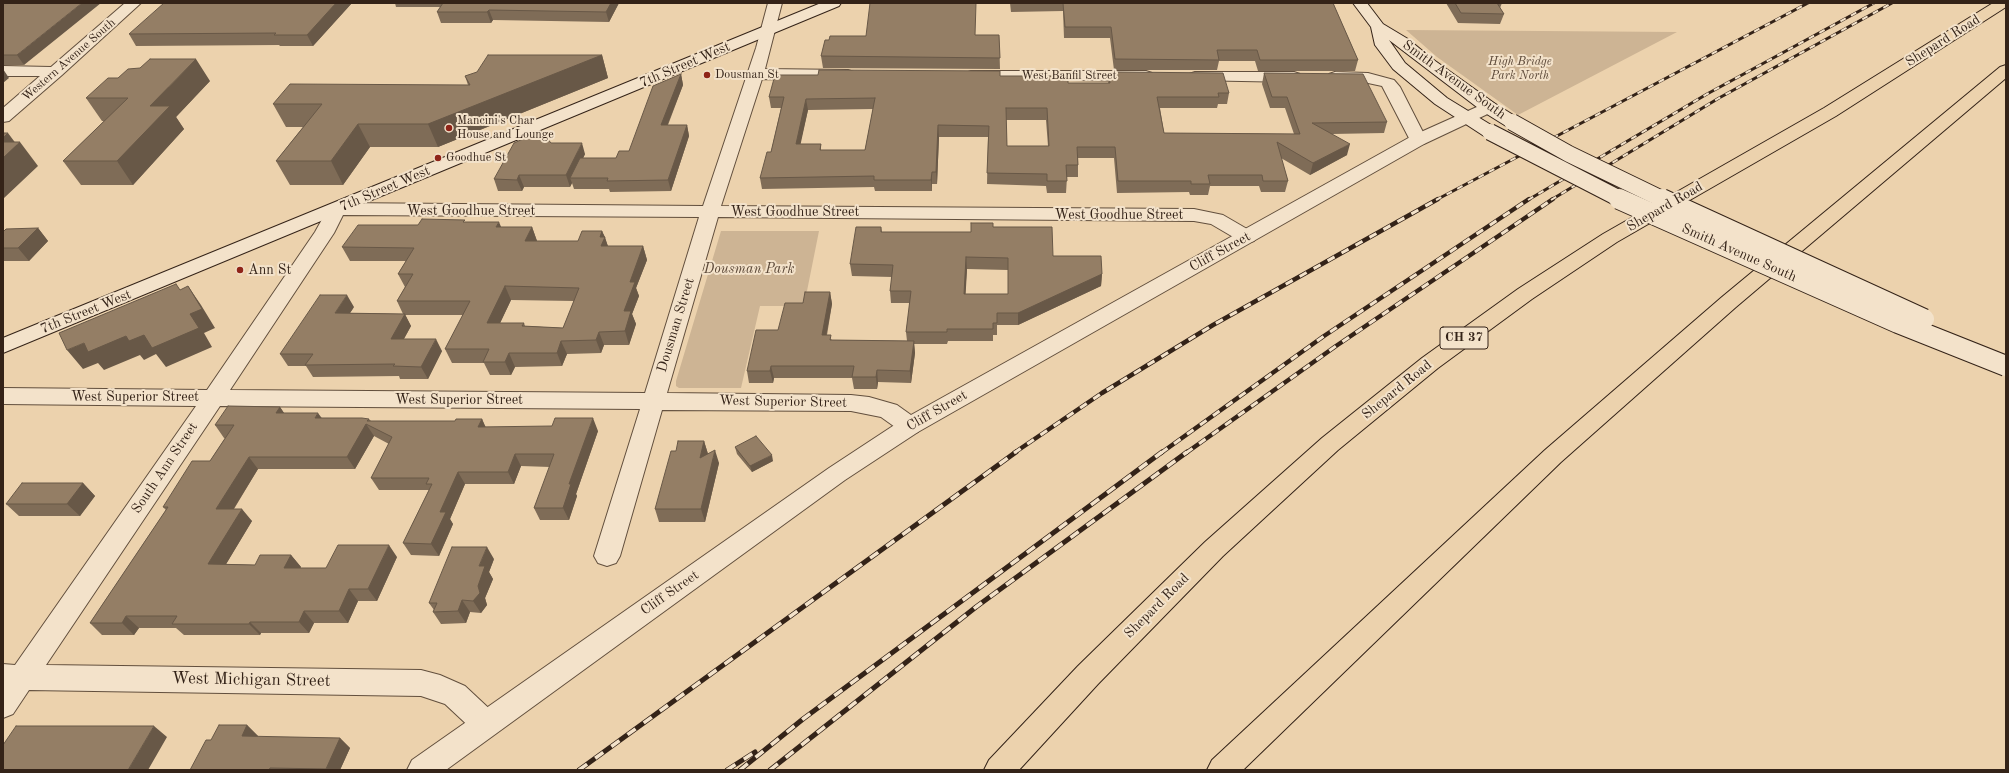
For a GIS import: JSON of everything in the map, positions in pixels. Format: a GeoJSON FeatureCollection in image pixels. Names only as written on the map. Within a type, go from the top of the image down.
{"type":"FeatureCollection","features":[{"type":"Feature","properties":{"kind":"highway","name":"Shepard Road"},"geometry":{"type":"LineString","coordinates":[[999,770],[1088,675],[1220,543],[1330,444],[1430,363],[1525,294],[1604,242],[1830,112],[2003,3]]}},
{"type":"Feature","properties":{"kind":"highway"},"geometry":{"type":"LineString","coordinates":[[1222,770],[1507,498],[1559,451],[1729,302],[2006,70]]}},
{"type":"Feature","properties":{"kind":"street","name":"Western Avenue South"},"geometry":{"type":"LineString","coordinates":[[3,117],[134,3]]}},
{"type":"Feature","properties":{"kind":"street","name":"Dousman Street"},"geometry":{"type":"LineString","coordinates":[[607,556],[710,212],[769,30],[775,3]]}},
{"type":"Feature","properties":{"kind":"street","name":"7th Street West"},"geometry":{"type":"LineString","coordinates":[[3,346],[834,3]]}},
{"type":"Feature","properties":{"kind":"street","name":"Smith Avenue South"},"geometry":{"type":"LineString","coordinates":[[1360,3],[1378,27],[1383,45],[1399,66],[1441,101],[1490,132],[1615,197],[1898,323],[2006,366]]}},
{"type":"Feature","properties":{"kind":"street","name":"Smith Avenue South"},"geometry":{"type":"LineString","coordinates":[[1378,27],[1403,42],[1425,62],[1488,107],[1569,154],[1632,185],[1901,307],[2006,360]]}},
{"type":"Feature","properties":{"kind":"street"},"geometry":{"type":"LineString","coordinates":[[3,70],[56,72]]}},
{"type":"Feature","properties":{"kind":"street"},"geometry":{"type":"LineString","coordinates":[[755,74],[865,75]]}},
{"type":"Feature","properties":{"kind":"street","name":"West Banfil Street"},"geometry":{"type":"LineString","coordinates":[[952,76],[1160,76]]}},
{"type":"Feature","properties":{"kind":"street"},"geometry":{"type":"LineString","coordinates":[[1176,77],[1368,78],[1382,81],[1392,87],[1418,140]]}},
{"type":"Feature","properties":{"kind":"street","name":"Cliff Street"},"geometry":{"type":"LineString","coordinates":[[422,770],[837,474],[910,426],[1418,140],[1466,116],[1488,107]]}},
{"type":"Feature","properties":{"kind":"street","name":"West Goodhue Street"},"geometry":{"type":"LineString","coordinates":[[337,209],[1194,216],[1216,219],[1247,237]]}},
{"type":"Feature","properties":{"kind":"street","name":"South Ann Street"},"geometry":{"type":"LineString","coordinates":[[3,705],[12,677],[213,398],[324,233],[337,209]]}},
{"type":"Feature","properties":{"kind":"street","name":"West Superior Street"},"geometry":{"type":"LineString","coordinates":[[3,396],[654,401],[869,405],[890,411],[910,426]]}},
{"type":"Feature","properties":{"kind":"street","name":"West Michigan Street"},"geometry":{"type":"LineString","coordinates":[[12,677],[421,683],[440,688],[455,695],[486,724]]}},
{"type":"Feature","properties":{"kind":"green space","name":"High Bridge Park North"},"geometry":{"type":"Polygon","coordinates":[[[1406,30],[1677,32],[1518,115],[1437,57],[1406,30]]]}},
{"type":"Feature","properties":{"kind":"green space","name":"Dousman Park"},"geometry":{"type":"Polygon","coordinates":[[[721,231],[819,231],[804,306],[760,306],[741,388],[679,388],[676,386],[676,381],[721,231]]]}},
{"type":"Feature","properties":{"kind":"building"},"geometry":{"type":"Polygon","coordinates":[[[3,3],[82,3],[17,55],[3,55],[3,3]]]}},
{"type":"Feature","properties":{"kind":"building"},"geometry":{"type":"Polygon","coordinates":[[[164,3],[336,3],[307,35],[274,35],[276,33],[129,34],[164,3]]]}},
{"type":"Feature","properties":{"kind":"building"},"geometry":{"type":"Polygon","coordinates":[[[443,3],[611,3],[606,12],[489,10],[487,12],[437,12],[443,3]]]}},
{"type":"Feature","properties":{"kind":"building"},"geometry":{"type":"Polygon","coordinates":[[[870,3],[976,3],[975,35],[999,35],[1000,58],[821,56],[825,40],[829,40],[830,36],[866,36],[870,3]]]}},
{"type":"Feature","properties":{"kind":"building"},"geometry":{"type":"Polygon","coordinates":[[[1063,3],[1333,3],[1358,60],[1260,60],[1257,50],[1217,50],[1219,60],[1115,59],[1111,27],[1065,27],[1063,3]]]}},
{"type":"Feature","properties":{"kind":"building"},"geometry":{"type":"Polygon","coordinates":[[[1455,3],[1497,3],[1504,14],[1461,13],[1455,3]]]}},
{"type":"Feature","properties":{"kind":"building"},"geometry":{"type":"Polygon","coordinates":[[[488,55],[602,55],[428,124],[358,124],[331,161],[276,161],[322,104],[273,104],[290,84],[470,85],[465,76],[477,72],[488,55]]]}},
{"type":"Feature","properties":{"kind":"building"},"geometry":{"type":"Polygon","coordinates":[[[150,59],[196,59],[150,106],[170,106],[117,161],[63,161],[128,98],[86,98],[108,78],[118,78],[128,69],[140,68],[150,59]]]}},
{"type":"Feature","properties":{"kind":"building"},"geometry":{"type":"Polygon","coordinates":[[[819,70],[1000,71],[1000,76],[1068,76],[1068,83],[1110,83],[1109,77],[1118,77],[1117,72],[1223,73],[1229,93],[1218,93],[1219,97],[1157,97],[1164,133],[1300,134],[1287,97],[1272,97],[1264,73],[1363,74],[1387,122],[1312,123],[1350,144],[1313,163],[1277,142],[1288,181],[1263,181],[1262,175],[1208,175],[1210,184],[1191,184],[1191,181],[1118,181],[1115,147],[1077,147],[1078,165],[1066,165],[1067,181],[1047,181],[1047,174],[987,173],[989,126],[938,125],[936,172],[932,172],[931,180],[874,180],[874,176],[760,178],[767,152],[771,152],[784,97],[769,97],[775,75],[818,75],[819,70]],[[875,98],[806,99],[796,144],[821,144],[820,150],[865,150],[875,98]],[[1006,108],[1007,146],[1049,146],[1047,108],[1006,108]]]}},
{"type":"Feature","properties":{"kind":"building"},"geometry":{"type":"Polygon","coordinates":[[[681,74],[661,125],[687,125],[668,180],[607,181],[608,178],[570,178],[580,158],[616,158],[619,151],[629,151],[653,86],[681,74]]]}},
{"type":"Feature","properties":{"kind":"building"},"geometry":{"type":"Polygon","coordinates":[[[541,131],[551,143],[582,143],[566,175],[519,175],[517,180],[494,179],[514,143],[541,131]]]}},
{"type":"Feature","properties":{"kind":"building"},"geometry":{"type":"Polygon","coordinates":[[[3,133],[8,133],[3,138],[3,133]]]}},
{"type":"Feature","properties":{"kind":"building"},"geometry":{"type":"Polygon","coordinates":[[[3,142],[20,142],[3,158],[3,142]]]}},
{"type":"Feature","properties":{"kind":"building"},"geometry":{"type":"Polygon","coordinates":[[[422,219],[465,220],[463,222],[499,222],[496,227],[532,227],[525,241],[578,241],[582,231],[602,231],[600,237],[605,237],[601,246],[643,246],[630,282],[635,282],[624,311],[631,311],[625,331],[599,332],[596,340],[561,341],[557,353],[509,353],[505,362],[483,362],[489,349],[445,349],[470,301],[397,301],[413,274],[398,274],[414,248],[342,247],[358,225],[418,225],[422,219]],[[505,286],[487,323],[524,323],[522,326],[563,328],[579,288],[505,286]]]}},
{"type":"Feature","properties":{"kind":"building"},"geometry":{"type":"Polygon","coordinates":[[[971,223],[993,223],[993,227],[1052,227],[1053,256],[1101,256],[1102,274],[1018,313],[997,313],[997,323],[993,323],[993,329],[947,329],[947,332],[906,332],[911,291],[890,291],[893,265],[850,264],[856,227],[881,227],[881,232],[971,232],[971,223]],[[966,257],[964,294],[1008,294],[1008,258],[966,257]]]}},
{"type":"Feature","properties":{"kind":"building"},"geometry":{"type":"Polygon","coordinates":[[[38,228],[18,248],[3,248],[3,232],[6,229],[38,228]]]}},
{"type":"Feature","properties":{"kind":"building"},"geometry":{"type":"Polygon","coordinates":[[[176,284],[180,290],[188,286],[202,309],[190,314],[199,328],[152,348],[144,335],[129,341],[126,336],[88,352],[84,343],[67,350],[59,333],[176,284]]]}},
{"type":"Feature","properties":{"kind":"building"},"geometry":{"type":"Polygon","coordinates":[[[805,292],[830,292],[822,335],[831,335],[830,340],[914,341],[910,371],[877,370],[876,377],[852,377],[854,366],[771,366],[770,371],[747,371],[756,330],[778,330],[785,303],[803,303],[805,292]]]}},
{"type":"Feature","properties":{"kind":"building"},"geometry":{"type":"Polygon","coordinates":[[[320,295],[347,295],[335,313],[405,314],[391,339],[436,339],[421,367],[393,366],[395,364],[305,365],[313,354],[280,354],[320,295]]]}},
{"type":"Feature","properties":{"kind":"building"},"geometry":{"type":"Polygon","coordinates":[[[228,406],[280,407],[276,413],[318,413],[315,418],[369,419],[367,421],[455,421],[456,419],[482,419],[478,427],[552,426],[555,418],[593,418],[569,484],[571,484],[563,508],[534,508],[554,454],[515,454],[508,472],[458,472],[440,512],[446,512],[431,544],[403,543],[432,484],[426,484],[429,478],[371,478],[392,437],[366,424],[347,457],[249,457],[216,509],[242,509],[208,564],[255,565],[260,555],[291,555],[284,568],[326,568],[338,545],[389,545],[368,589],[349,589],[339,611],[304,611],[299,622],[250,622],[249,624],[172,624],[177,616],[126,616],[122,623],[90,623],[168,507],[163,507],[192,461],[210,461],[234,425],[215,425],[228,406]]]}},
{"type":"Feature","properties":{"kind":"building"},"geometry":{"type":"Polygon","coordinates":[[[756,436],[772,455],[750,466],[735,447],[756,436]]]}},
{"type":"Feature","properties":{"kind":"building"},"geometry":{"type":"Polygon","coordinates":[[[678,441],[704,441],[700,458],[715,450],[701,509],[655,509],[671,451],[676,451],[678,441]]]}},
{"type":"Feature","properties":{"kind":"building"},"geometry":{"type":"Polygon","coordinates":[[[22,483],[83,483],[67,504],[6,504],[22,483]]]}},
{"type":"Feature","properties":{"kind":"building"},"geometry":{"type":"Polygon","coordinates":[[[452,547],[487,547],[479,566],[485,566],[478,586],[480,593],[473,601],[462,600],[458,611],[433,612],[437,603],[429,603],[452,547]]]}},
{"type":"Feature","properties":{"kind":"building"},"geometry":{"type":"Polygon","coordinates":[[[219,725],[247,725],[242,736],[340,738],[326,769],[270,768],[269,770],[190,770],[206,740],[211,740],[219,725]]]}},
{"type":"Feature","properties":{"kind":"building"},"geometry":{"type":"Polygon","coordinates":[[[16,726],[154,726],[128,770],[3,770],[3,745],[16,726]]]}},
{"type":"Feature","properties":{"kind":"railway"},"geometry":{"type":"LineString","coordinates":[[1436,200],[1808,3]]}},
{"type":"Feature","properties":{"kind":"railway"},"geometry":{"type":"LineString","coordinates":[[1528,200],[1707,94],[1874,3]]}},
{"type":"Feature","properties":{"kind":"railway"},"geometry":{"type":"LineString","coordinates":[[1551,200],[1719,98],[1892,3]]}},
{"type":"Feature","properties":{"kind":"railway"},"geometry":{"type":"LineString","coordinates":[[1014,453],[1102,393],[1213,325],[1438,199]]}},
{"type":"Feature","properties":{"kind":"railway"},"geometry":{"type":"LineString","coordinates":[[1161,453],[1324,336],[1529,199]]}},
{"type":"Feature","properties":{"kind":"railway"},"geometry":{"type":"LineString","coordinates":[[1186,453],[1336,346],[1553,199]]}},
{"type":"Feature","properties":{"kind":"railway"},"geometry":{"type":"LineString","coordinates":[[579,770],[1016,452]]}},
{"type":"Feature","properties":{"kind":"railway"},"geometry":{"type":"LineString","coordinates":[[740,770],[803,719],[1162,452]]}},
{"type":"Feature","properties":{"kind":"railway"},"geometry":{"type":"LineString","coordinates":[[770,770],[976,607],[1187,452]]}},
{"type":"Feature","properties":{"kind":"railway"},"geometry":{"type":"LineString","coordinates":[[727,770],[755,752]]}},
{"type":"Feature","properties":{"kind":"place","name":"Dousman St"},"geometry":{"type":"Point","coordinates":[707,75]}},
{"type":"Feature","properties":{"kind":"place","name":"Mancini's Char House and Lounge"},"geometry":{"type":"Point","coordinates":[449,128]}},
{"type":"Feature","properties":{"kind":"place","name":"Goodhue St"},"geometry":{"type":"Point","coordinates":[438,158]}},
{"type":"Feature","properties":{"kind":"place","name":"Ann St"},"geometry":{"type":"Point","coordinates":[240,270]}}]}
